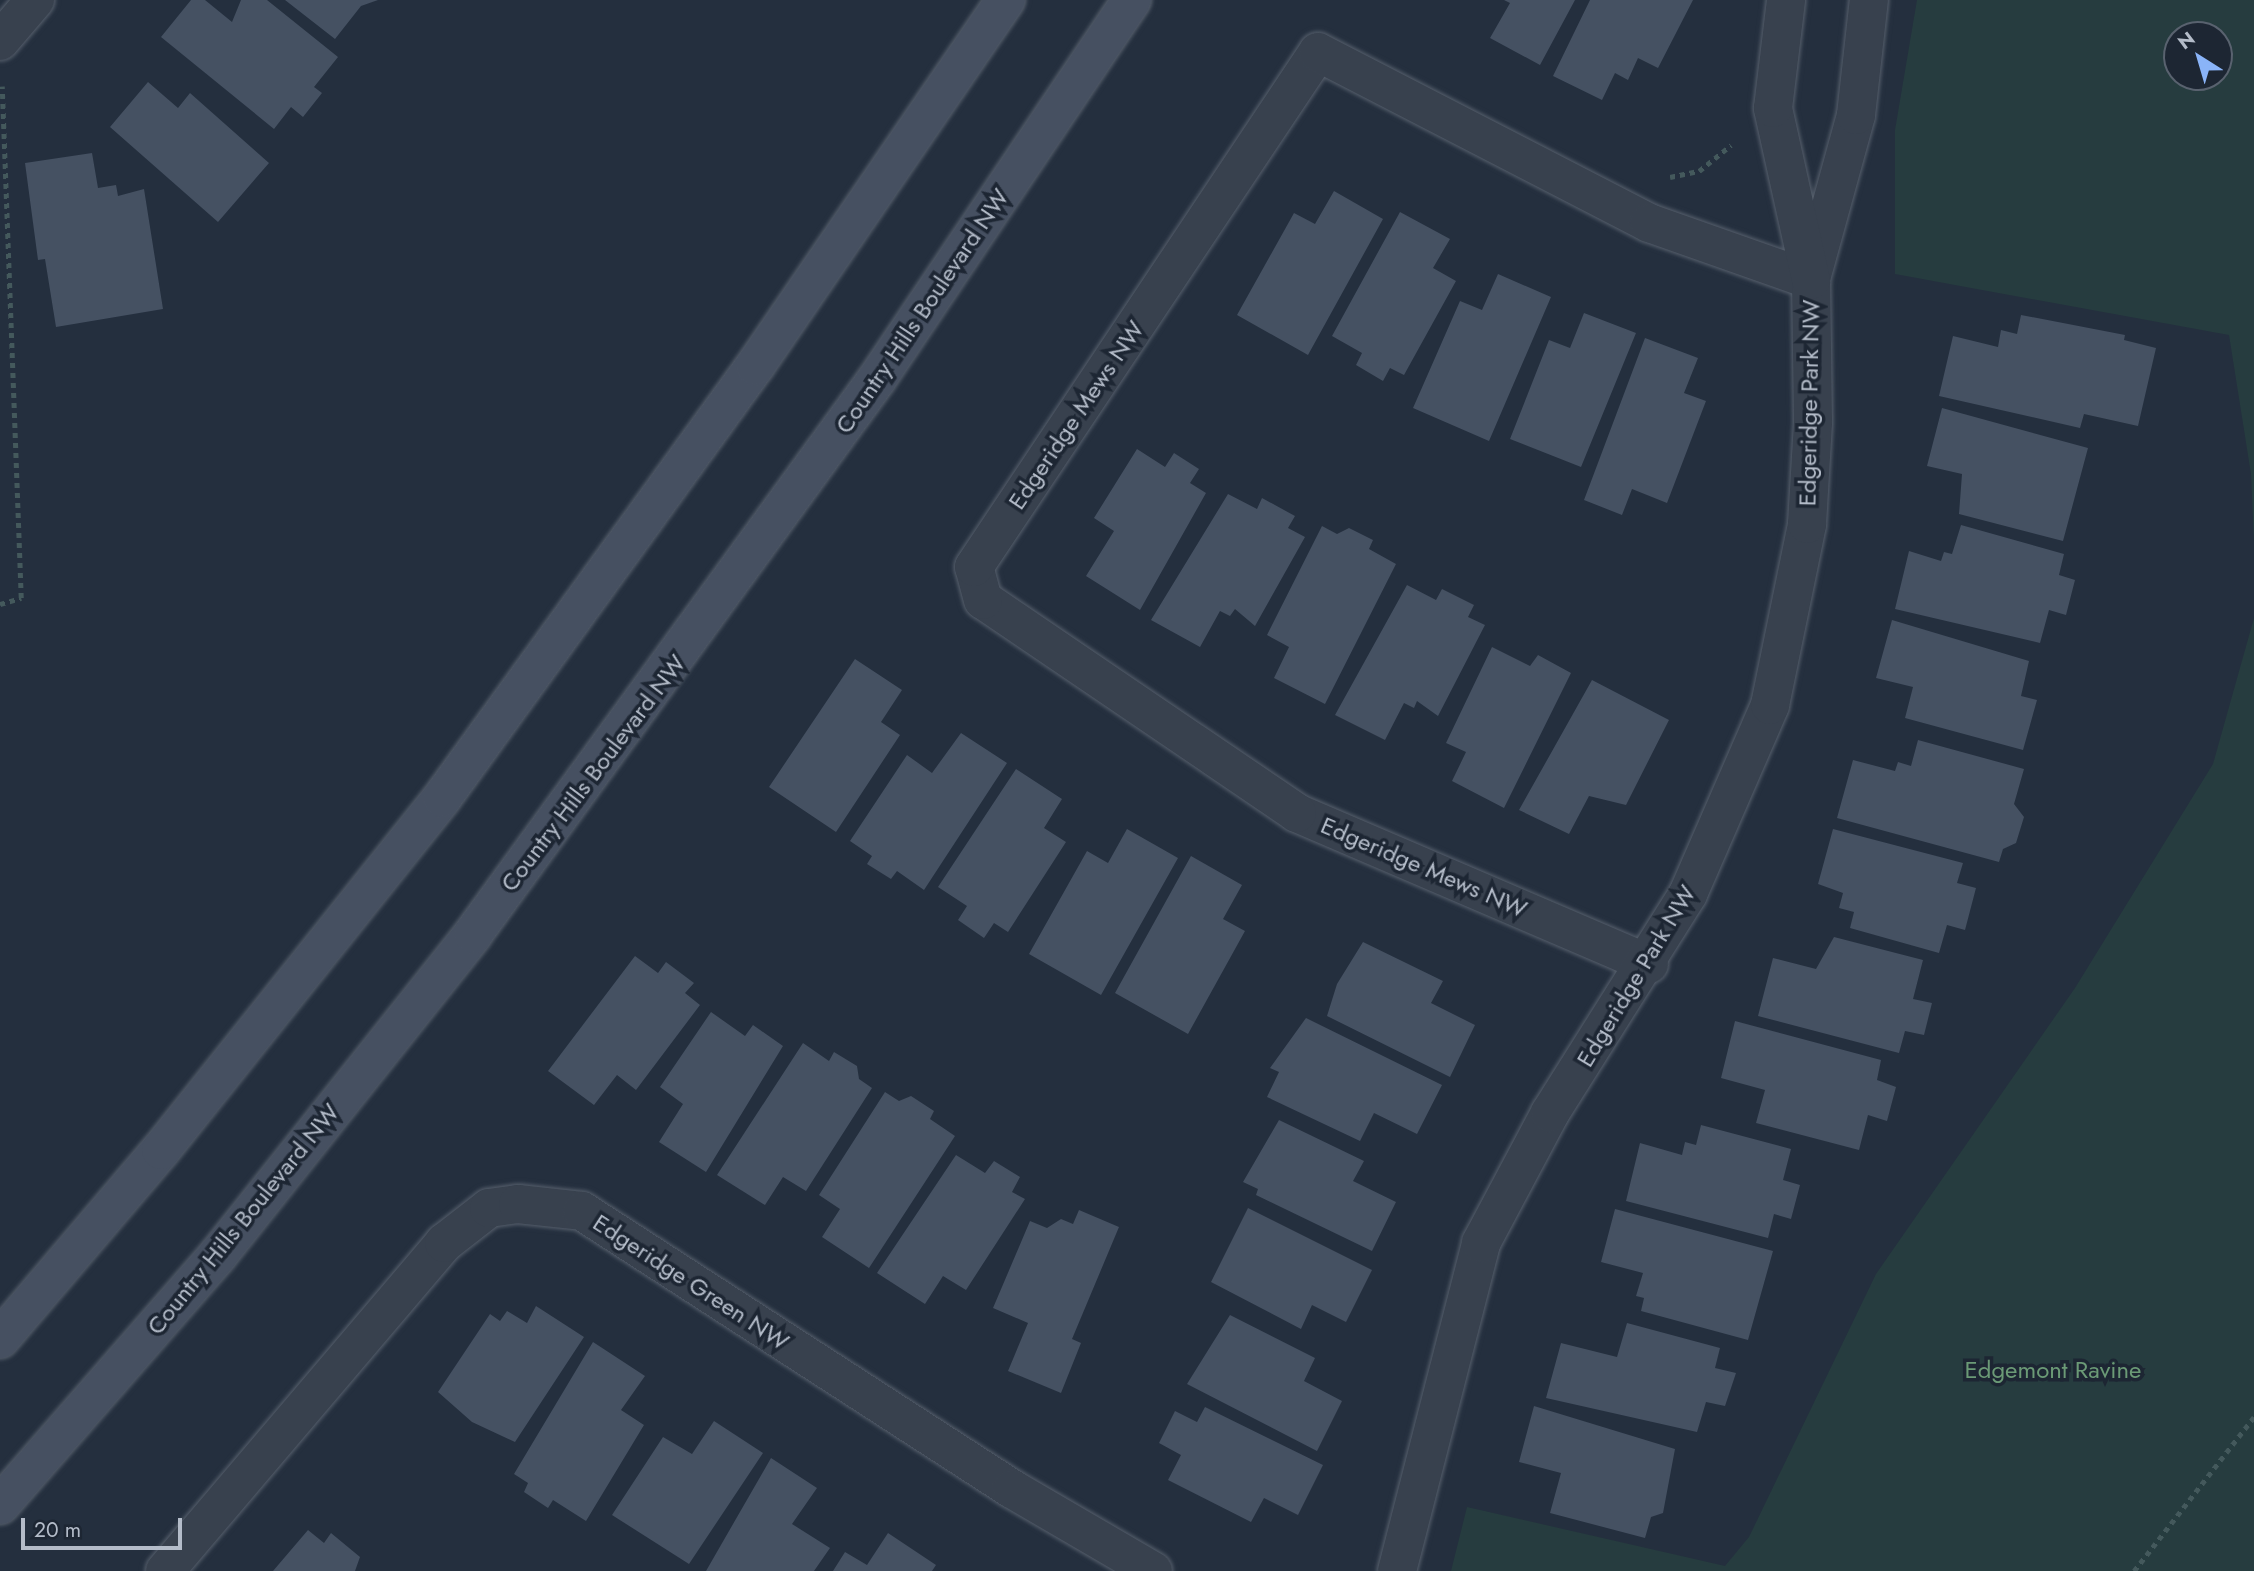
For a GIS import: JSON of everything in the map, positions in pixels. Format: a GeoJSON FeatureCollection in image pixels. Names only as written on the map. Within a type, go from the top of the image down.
{"type":"FeatureCollection","features":[{"type":"Feature","properties":{"kind":"main road"},"geometry":{"type":"LineString","coordinates":[[0,1339],[206,1096],[442,798],[755,366],[1006,0]]}},
{"type":"Feature","properties":{"kind":"main road","name":"Country Hills Boulevard NW"},"geometry":{"type":"LineString","coordinates":[[0,1505],[218,1255],[473,934],[877,379],[1132,0]]}},
{"type":"Feature","properties":{"kind":"street"},"geometry":{"type":"LineString","coordinates":[[0,41],[35,0]]}},
{"type":"Feature","properties":{"kind":"street","name":"Edgeridge Park NW"},"geometry":{"type":"LineString","coordinates":[[1397,1571],[1481,1243],[1550,1113],[1649,964],[1737,790],[1778,671],[1807,524],[1811,280],[1773,108],[1786,0]]}},
{"type":"Feature","properties":{"kind":"street","name":"Edgeridge Park NW"},"geometry":{"type":"LineString","coordinates":[[1811,280],[1856,116],[1870,0]]}},
{"type":"Feature","properties":{"kind":"street","name":"Edgeridge Mews NW"},"geometry":{"type":"LineString","coordinates":[[1649,964],[1297,813],[983,600],[974,567],[1318,52],[1650,223],[1811,280]]}},
{"type":"Feature","properties":{"kind":"street","name":"Edgeridge Green NW"},"geometry":{"type":"LineString","coordinates":[[165,1571],[444,1242],[489,1208],[518,1204],[582,1211],[1012,1489],[1153,1571]]}},
{"type":"Feature","properties":{"kind":"path"},"geometry":{"type":"LineString","coordinates":[[0,604],[21,598],[1,71]]}},
{"type":"Feature","properties":{"kind":"path"},"geometry":{"type":"LineString","coordinates":[[2134,1571],[2254,1417]]}},
{"type":"Feature","properties":{"kind":"green space"},"geometry":{"type":"Polygon","coordinates":[[[1917,0],[2254,0],[2254,542],[2251,474],[2229,335],[1895,274],[1895,130],[1917,0]]]}},
{"type":"Feature","properties":{"kind":"green space","name":"Edgemont Ravine"},"geometry":{"type":"Polygon","coordinates":[[[2254,618],[2254,1571],[1451,1571],[1467,1507],[1725,1566],[1749,1537],[1876,1274],[2075,988],[2213,764],[2254,618]]]}},
{"type":"Feature","properties":{"kind":"building"},"geometry":{"type":"Polygon","coordinates":[[[191,0],[205,0],[232,22],[241,0],[267,0],[338,57],[314,87],[322,93],[303,117],[291,107],[274,129],[161,37],[191,0]]]}},
{"type":"Feature","properties":{"kind":"building"},"geometry":{"type":"Polygon","coordinates":[[[285,0],[378,0],[361,6],[335,39],[285,0]]]}},
{"type":"Feature","properties":{"kind":"building"},"geometry":{"type":"Polygon","coordinates":[[[1504,0],[1575,0],[1540,65],[1490,38],[1510,3],[1504,0]]]}},
{"type":"Feature","properties":{"kind":"building"},"geometry":{"type":"Polygon","coordinates":[[[1590,0],[1693,0],[1658,68],[1638,58],[1628,80],[1615,73],[1602,100],[1553,76],[1590,0]]]}},
{"type":"Feature","properties":{"kind":"building"},"geometry":{"type":"Polygon","coordinates":[[[148,82],[178,108],[190,93],[269,163],[218,222],[110,127],[148,82]]]}},
{"type":"Feature","properties":{"kind":"building"},"geometry":{"type":"Polygon","coordinates":[[[92,153],[98,188],[116,185],[118,196],[144,189],[163,309],[56,327],[45,259],[38,260],[25,163],[92,153]]]}},
{"type":"Feature","properties":{"kind":"building"},"geometry":{"type":"Polygon","coordinates":[[[1334,191],[1383,219],[1308,355],[1237,315],[1294,213],[1315,224],[1334,191]]]}},
{"type":"Feature","properties":{"kind":"building"},"geometry":{"type":"Polygon","coordinates":[[[1400,212],[1450,239],[1433,268],[1456,281],[1404,375],[1390,368],[1383,381],[1356,365],[1362,353],[1332,336],[1400,212]]]}},
{"type":"Feature","properties":{"kind":"building"},"geometry":{"type":"Polygon","coordinates":[[[1498,274],[1551,297],[1489,441],[1413,408],[1460,301],[1482,310],[1498,274]]]}},
{"type":"Feature","properties":{"kind":"building"},"geometry":{"type":"Polygon","coordinates":[[[1584,313],[1636,333],[1581,467],[1510,439],[1549,340],[1570,348],[1584,313]]]}},
{"type":"Feature","properties":{"kind":"building"},"geometry":{"type":"Polygon","coordinates":[[[2021,315],[2125,335],[2124,340],[2156,348],[2138,426],[2084,414],[2080,428],[1939,396],[1953,336],[1998,347],[2001,330],[2017,334],[2021,315]]]}},
{"type":"Feature","properties":{"kind":"building"},"geometry":{"type":"Polygon","coordinates":[[[1645,338],[1698,358],[1684,393],[1706,401],[1667,503],[1632,489],[1622,515],[1584,500],[1645,338]]]}},
{"type":"Feature","properties":{"kind":"building"},"geometry":{"type":"Polygon","coordinates":[[[1942,408],[2088,448],[2063,541],[1959,514],[1962,474],[1927,466],[1942,408]]]}},
{"type":"Feature","properties":{"kind":"building"},"geometry":{"type":"Polygon","coordinates":[[[1137,449],[1165,467],[1174,453],[1199,469],[1190,483],[1206,493],[1140,610],[1086,576],[1114,531],[1094,518],[1137,449]]]}},
{"type":"Feature","properties":{"kind":"building"},"geometry":{"type":"Polygon","coordinates":[[[1228,494],[1257,509],[1262,498],[1295,516],[1288,528],[1305,537],[1255,626],[1235,609],[1230,616],[1220,611],[1200,647],[1151,620],[1228,494]]]}},
{"type":"Feature","properties":{"kind":"building"},"geometry":{"type":"Polygon","coordinates":[[[1961,525],[2064,554],[2059,575],[2075,580],[2066,615],[2049,610],[2040,643],[1895,609],[1909,551],[1941,561],[1944,552],[1952,554],[1961,525]]]}},
{"type":"Feature","properties":{"kind":"building"},"geometry":{"type":"Polygon","coordinates":[[[1322,526],[1337,534],[1349,528],[1373,540],[1369,549],[1396,564],[1325,704],[1274,678],[1289,647],[1267,635],[1322,526]]]}},
{"type":"Feature","properties":{"kind":"building"},"geometry":{"type":"Polygon","coordinates":[[[1407,585],[1436,600],[1442,589],[1474,605],[1468,617],[1485,625],[1438,716],[1417,701],[1414,708],[1404,703],[1385,740],[1335,715],[1407,585]]]}},
{"type":"Feature","properties":{"kind":"building"},"geometry":{"type":"Polygon","coordinates":[[[1892,620],[2029,661],[2021,696],[2037,700],[2023,750],[1905,718],[1913,687],[1876,678],[1892,620]]]}},
{"type":"Feature","properties":{"kind":"building"},"geometry":{"type":"Polygon","coordinates":[[[1492,647],[1530,666],[1538,655],[1571,673],[1504,808],[1452,781],[1466,752],[1446,743],[1492,647]]]}},
{"type":"Feature","properties":{"kind":"building"},"geometry":{"type":"Polygon","coordinates":[[[855,659],[902,690],[881,722],[900,735],[836,832],[769,787],[855,659]]]}},
{"type":"Feature","properties":{"kind":"building"},"geometry":{"type":"Polygon","coordinates":[[[1592,680],[1669,720],[1626,805],[1589,796],[1569,834],[1519,810],[1592,680]]]}},
{"type":"Feature","properties":{"kind":"building"},"geometry":{"type":"Polygon","coordinates":[[[961,733],[1007,763],[924,890],[897,871],[891,879],[867,864],[872,856],[850,841],[907,755],[932,773],[961,733]]]}},
{"type":"Feature","properties":{"kind":"building"},"geometry":{"type":"Polygon","coordinates":[[[1918,740],[2024,769],[2014,804],[2024,817],[2016,843],[2003,849],[1999,862],[1837,818],[1853,760],[1895,771],[1898,762],[1911,766],[1918,740]]]}},
{"type":"Feature","properties":{"kind":"building"},"geometry":{"type":"Polygon","coordinates":[[[1016,769],[1062,799],[1044,828],[1066,842],[1008,932],[994,923],[984,938],[958,920],[967,906],[938,887],[1016,769]]]}},
{"type":"Feature","properties":{"kind":"building"},"geometry":{"type":"Polygon","coordinates":[[[1127,829],[1178,858],[1101,995],[1029,954],[1087,851],[1108,863],[1127,829]]]}},
{"type":"Feature","properties":{"kind":"building"},"geometry":{"type":"Polygon","coordinates":[[[1833,829],[1963,863],[1957,883],[1976,888],[1965,930],[1947,925],[1939,953],[1850,928],[1854,912],[1839,908],[1843,893],[1818,884],[1833,829]]]}},
{"type":"Feature","properties":{"kind":"building"},"geometry":{"type":"Polygon","coordinates":[[[1191,856],[1242,885],[1223,919],[1245,931],[1188,1034],[1115,993],[1191,856]]]}},
{"type":"Feature","properties":{"kind":"building"},"geometry":{"type":"Polygon","coordinates":[[[1834,937],[1923,960],[1913,999],[1932,1003],[1924,1035],[1905,1031],[1899,1053],[1758,1016],[1773,958],[1816,969],[1834,937]]]}},
{"type":"Feature","properties":{"kind":"building"},"geometry":{"type":"Polygon","coordinates":[[[1363,942],[1443,981],[1431,1003],[1475,1025],[1450,1077],[1327,1016],[1337,984],[1363,942]]]}},
{"type":"Feature","properties":{"kind":"building"},"geometry":{"type":"Polygon","coordinates":[[[635,956],[658,973],[666,962],[694,983],[685,993],[700,1005],[636,1090],[617,1075],[594,1105],[548,1071],[635,956]]]}},
{"type":"Feature","properties":{"kind":"building"},"geometry":{"type":"Polygon","coordinates":[[[711,1012],[745,1036],[753,1025],[783,1046],[706,1172],[659,1142],[683,1104],[660,1087],[711,1012]]]}},
{"type":"Feature","properties":{"kind":"building"},"geometry":{"type":"Polygon","coordinates":[[[1306,1018],[1442,1085],[1417,1134],[1374,1113],[1360,1141],[1267,1097],[1279,1072],[1270,1068],[1306,1018]]]}},
{"type":"Feature","properties":{"kind":"building"},"geometry":{"type":"Polygon","coordinates":[[[1735,1021],[1881,1060],[1877,1080],[1896,1087],[1887,1121],[1868,1115],[1859,1150],[1756,1123],[1765,1090],[1721,1078],[1735,1021]]]}},
{"type":"Feature","properties":{"kind":"building"},"geometry":{"type":"Polygon","coordinates":[[[803,1043],[829,1061],[834,1052],[857,1066],[859,1079],[872,1088],[806,1191],[783,1177],[765,1205],[717,1175],[803,1043]]]}},
{"type":"Feature","properties":{"kind":"building"},"geometry":{"type":"Polygon","coordinates":[[[885,1092],[899,1101],[911,1096],[934,1111],[930,1119],[955,1136],[869,1268],[822,1237],[840,1209],[819,1195],[885,1092]]]}},
{"type":"Feature","properties":{"kind":"building"},"geometry":{"type":"Polygon","coordinates":[[[1279,1120],[1364,1161],[1353,1181],[1396,1202],[1372,1251],[1256,1195],[1258,1189],[1243,1182],[1279,1120]]]}},
{"type":"Feature","properties":{"kind":"building"},"geometry":{"type":"Polygon","coordinates":[[[1701,1125],[1791,1149],[1783,1180],[1800,1185],[1791,1219],[1774,1214],[1768,1238],[1626,1201],[1640,1143],[1682,1155],[1685,1142],[1696,1145],[1701,1125]]]}},
{"type":"Feature","properties":{"kind":"building"},"geometry":{"type":"Polygon","coordinates":[[[956,1155],[985,1173],[994,1161],[1020,1177],[1012,1192],[1025,1199],[966,1290],[943,1276],[925,1304],[877,1273],[956,1155]]]}},
{"type":"Feature","properties":{"kind":"building"},"geometry":{"type":"Polygon","coordinates":[[[1248,1208],[1372,1270],[1346,1322],[1312,1305],[1301,1329],[1211,1282],[1248,1208]]]}},
{"type":"Feature","properties":{"kind":"building"},"geometry":{"type":"Polygon","coordinates":[[[1615,1209],[1773,1251],[1748,1340],[1641,1311],[1644,1298],[1636,1296],[1643,1273],[1601,1262],[1615,1209]]]}},
{"type":"Feature","properties":{"kind":"building"},"geometry":{"type":"Polygon","coordinates":[[[1079,1210],[1119,1227],[1072,1339],[1081,1343],[1061,1393],[1008,1371],[1028,1323],[993,1308],[1030,1221],[1047,1228],[1061,1219],[1073,1224],[1079,1210]]]}},
{"type":"Feature","properties":{"kind":"building"},"geometry":{"type":"Polygon","coordinates":[[[536,1306],[584,1337],[515,1442],[472,1422],[438,1392],[490,1314],[500,1321],[507,1311],[527,1323],[536,1306]]]}},
{"type":"Feature","properties":{"kind":"building"},"geometry":{"type":"Polygon","coordinates":[[[1230,1315],[1315,1358],[1304,1381],[1342,1401],[1317,1451],[1187,1384],[1230,1315]]]}},
{"type":"Feature","properties":{"kind":"building"},"geometry":{"type":"Polygon","coordinates":[[[1627,1323],[1720,1348],[1715,1368],[1736,1373],[1725,1406],[1706,1402],[1697,1432],[1546,1398],[1561,1343],[1617,1357],[1627,1323]]]}},
{"type":"Feature","properties":{"kind":"building"},"geometry":{"type":"Polygon","coordinates":[[[593,1342],[645,1376],[621,1410],[644,1425],[586,1521],[553,1500],[548,1508],[524,1492],[528,1483],[514,1474],[593,1342]]]}},
{"type":"Feature","properties":{"kind":"building"},"geometry":{"type":"Polygon","coordinates":[[[1534,1406],[1675,1449],[1663,1513],[1651,1517],[1645,1538],[1550,1513],[1561,1473],[1519,1462],[1534,1406]]]}},
{"type":"Feature","properties":{"kind":"building"},"geometry":{"type":"Polygon","coordinates":[[[1205,1407],[1323,1465],[1298,1515],[1264,1498],[1251,1522],[1168,1480],[1181,1455],[1159,1443],[1175,1411],[1197,1422],[1205,1407]]]}},
{"type":"Feature","properties":{"kind":"building"},"geometry":{"type":"Polygon","coordinates":[[[714,1421],[763,1453],[689,1564],[612,1515],[663,1437],[692,1454],[714,1421]]]}},
{"type":"Feature","properties":{"kind":"building"},"geometry":{"type":"Polygon","coordinates":[[[771,1458],[817,1488],[792,1524],[830,1548],[814,1571],[706,1571],[771,1458]]]}},
{"type":"Feature","properties":{"kind":"building"},"geometry":{"type":"Polygon","coordinates":[[[308,1530],[324,1543],[331,1533],[360,1557],[355,1571],[273,1571],[308,1530]]]}},
{"type":"Feature","properties":{"kind":"building"},"geometry":{"type":"Polygon","coordinates":[[[888,1533],[936,1565],[932,1571],[833,1571],[845,1552],[867,1565],[888,1533]]]}}]}
